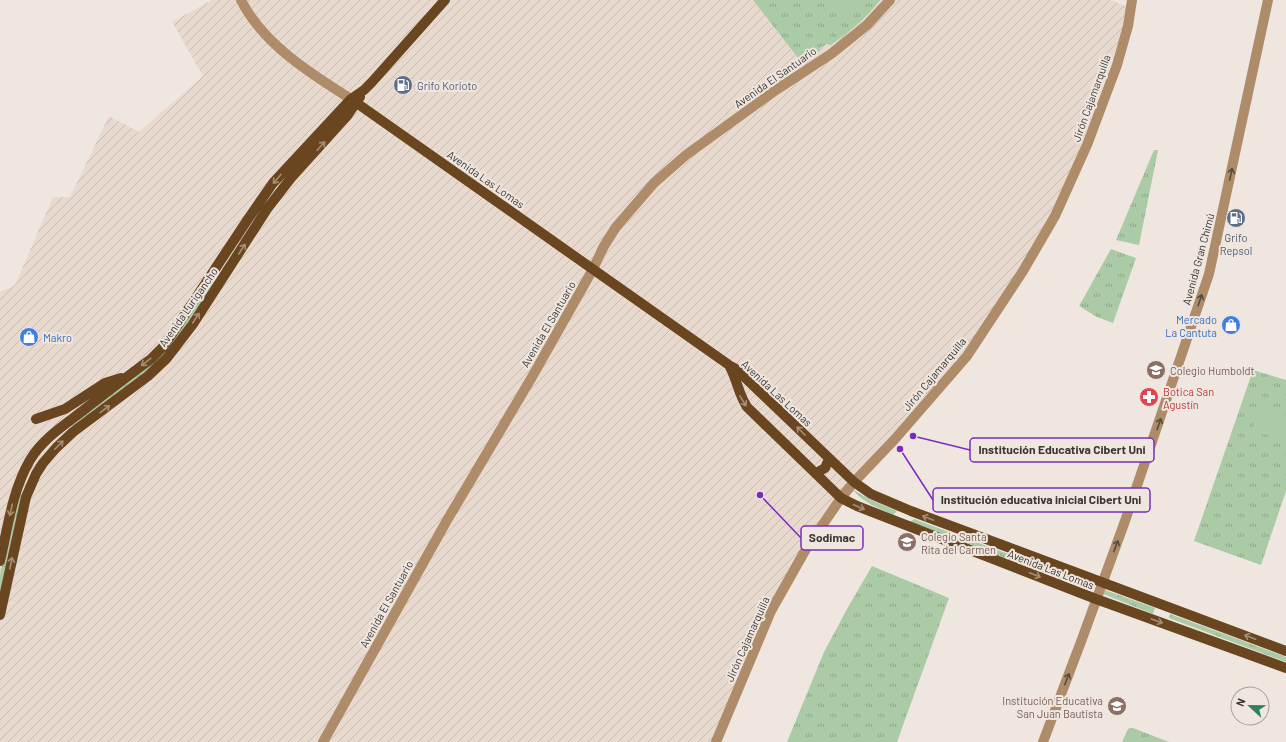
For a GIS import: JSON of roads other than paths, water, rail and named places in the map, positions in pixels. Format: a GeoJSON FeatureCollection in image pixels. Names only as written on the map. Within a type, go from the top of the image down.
{"type":"FeatureCollection","features":[{"type":"Feature","properties":{"kind":"main road","name":"Avenida Lurigancho"},"geometry":{"type":"LineString","coordinates":[[0,561],[14,498],[24,473],[41,446],[60,428],[151,359],[162,348],[273,183],[354,101],[445,0]]}},
{"type":"Feature","properties":{"kind":"main road","name":"Avenida Lurigancho"},"geometry":{"type":"LineString","coordinates":[[0,615],[26,497],[36,474],[50,454],[69,436],[148,376],[167,358],[193,324],[267,209],[291,178],[338,127],[354,101]]}},
{"type":"Feature","properties":{"kind":"main road","name":"Avenida Las Lomas"},"geometry":{"type":"LineString","coordinates":[[354,101],[736,369],[829,459],[854,482],[871,494],[1102,583],[1286,651]]}},
{"type":"Feature","properties":{"kind":"main road"},"geometry":{"type":"LineString","coordinates":[[211,275],[220,282]]}},
{"type":"Feature","properties":{"kind":"main road","name":"Avenida Las Lomas"},"geometry":{"type":"LineString","coordinates":[[729,365],[740,397],[747,407],[841,498],[890,519],[1096,599],[1286,668]]}},
{"type":"Feature","properties":{"kind":"main road"},"geometry":{"type":"LineString","coordinates":[[36,419],[65,409],[105,383],[127,377]]}},
{"type":"Feature","properties":{"kind":"main road"},"geometry":{"type":"LineString","coordinates":[[816,473],[825,468],[829,459]]}},
{"type":"Feature","properties":{"kind":"street","name":"Avenida Las Lomas"},"geometry":{"type":"LineString","coordinates":[[242,0],[252,17],[290,58],[320,80],[354,101]]}},
{"type":"Feature","properties":{"kind":"street","name":"Avenida El Santuario"},"geometry":{"type":"LineString","coordinates":[[323,742],[446,522],[532,377],[616,227],[654,183],[686,155],[831,54],[867,25],[890,0]]}},
{"type":"Feature","properties":{"kind":"street","name":"Jirón Cajamarquilla"},"geometry":{"type":"LineString","coordinates":[[716,742],[771,611],[802,555],[841,498],[854,482],[905,427],[967,356],[1023,271],[1055,216],[1087,145],[1117,65],[1128,26],[1132,0]]}},
{"type":"Feature","properties":{"kind":"street","name":"Avenida Gran Chimú"},"geometry":{"type":"LineString","coordinates":[[1043,742],[1130,506],[1209,274],[1268,0]]}},
{"type":"Feature","properties":{"kind":"place","name":"Grifo Korioto"},"geometry":{"type":"Point","coordinates":[403,85]}},
{"type":"Feature","properties":{"kind":"place","name":"Grifo Repsol"},"geometry":{"type":"Point","coordinates":[1236,218]}},
{"type":"Feature","properties":{"kind":"place","name":"Mercado La Cantuta"},"geometry":{"type":"Point","coordinates":[1231,325]}},
{"type":"Feature","properties":{"kind":"place","name":"Makro"},"geometry":{"type":"Point","coordinates":[29,337]}},
{"type":"Feature","properties":{"kind":"place","name":"Colegio Humboldt"},"geometry":{"type":"Point","coordinates":[1156,370]}},
{"type":"Feature","properties":{"kind":"place","name":"Botica San Agustín"},"geometry":{"type":"Point","coordinates":[1149,397]}},
{"type":"Feature","properties":{"kind":"place","name":"Institución Educativa Cibert Uni"},"geometry":{"type":"Point","coordinates":[913,436]}},
{"type":"Feature","properties":{"kind":"place","name":"Institución educativa inicial Cibert Uni"},"geometry":{"type":"Point","coordinates":[900,449]}},
{"type":"Feature","properties":{"kind":"place","name":"Sodimac"},"geometry":{"type":"Point","coordinates":[760,495]}},
{"type":"Feature","properties":{"kind":"place","name":"Colegio Santa Rita del Carmen"},"geometry":{"type":"Point","coordinates":[907,542]}},
{"type":"Feature","properties":{"kind":"place","name":"Institución Educativa San Juan Bautista"},"geometry":{"type":"Point","coordinates":[1117,706]}}]}
